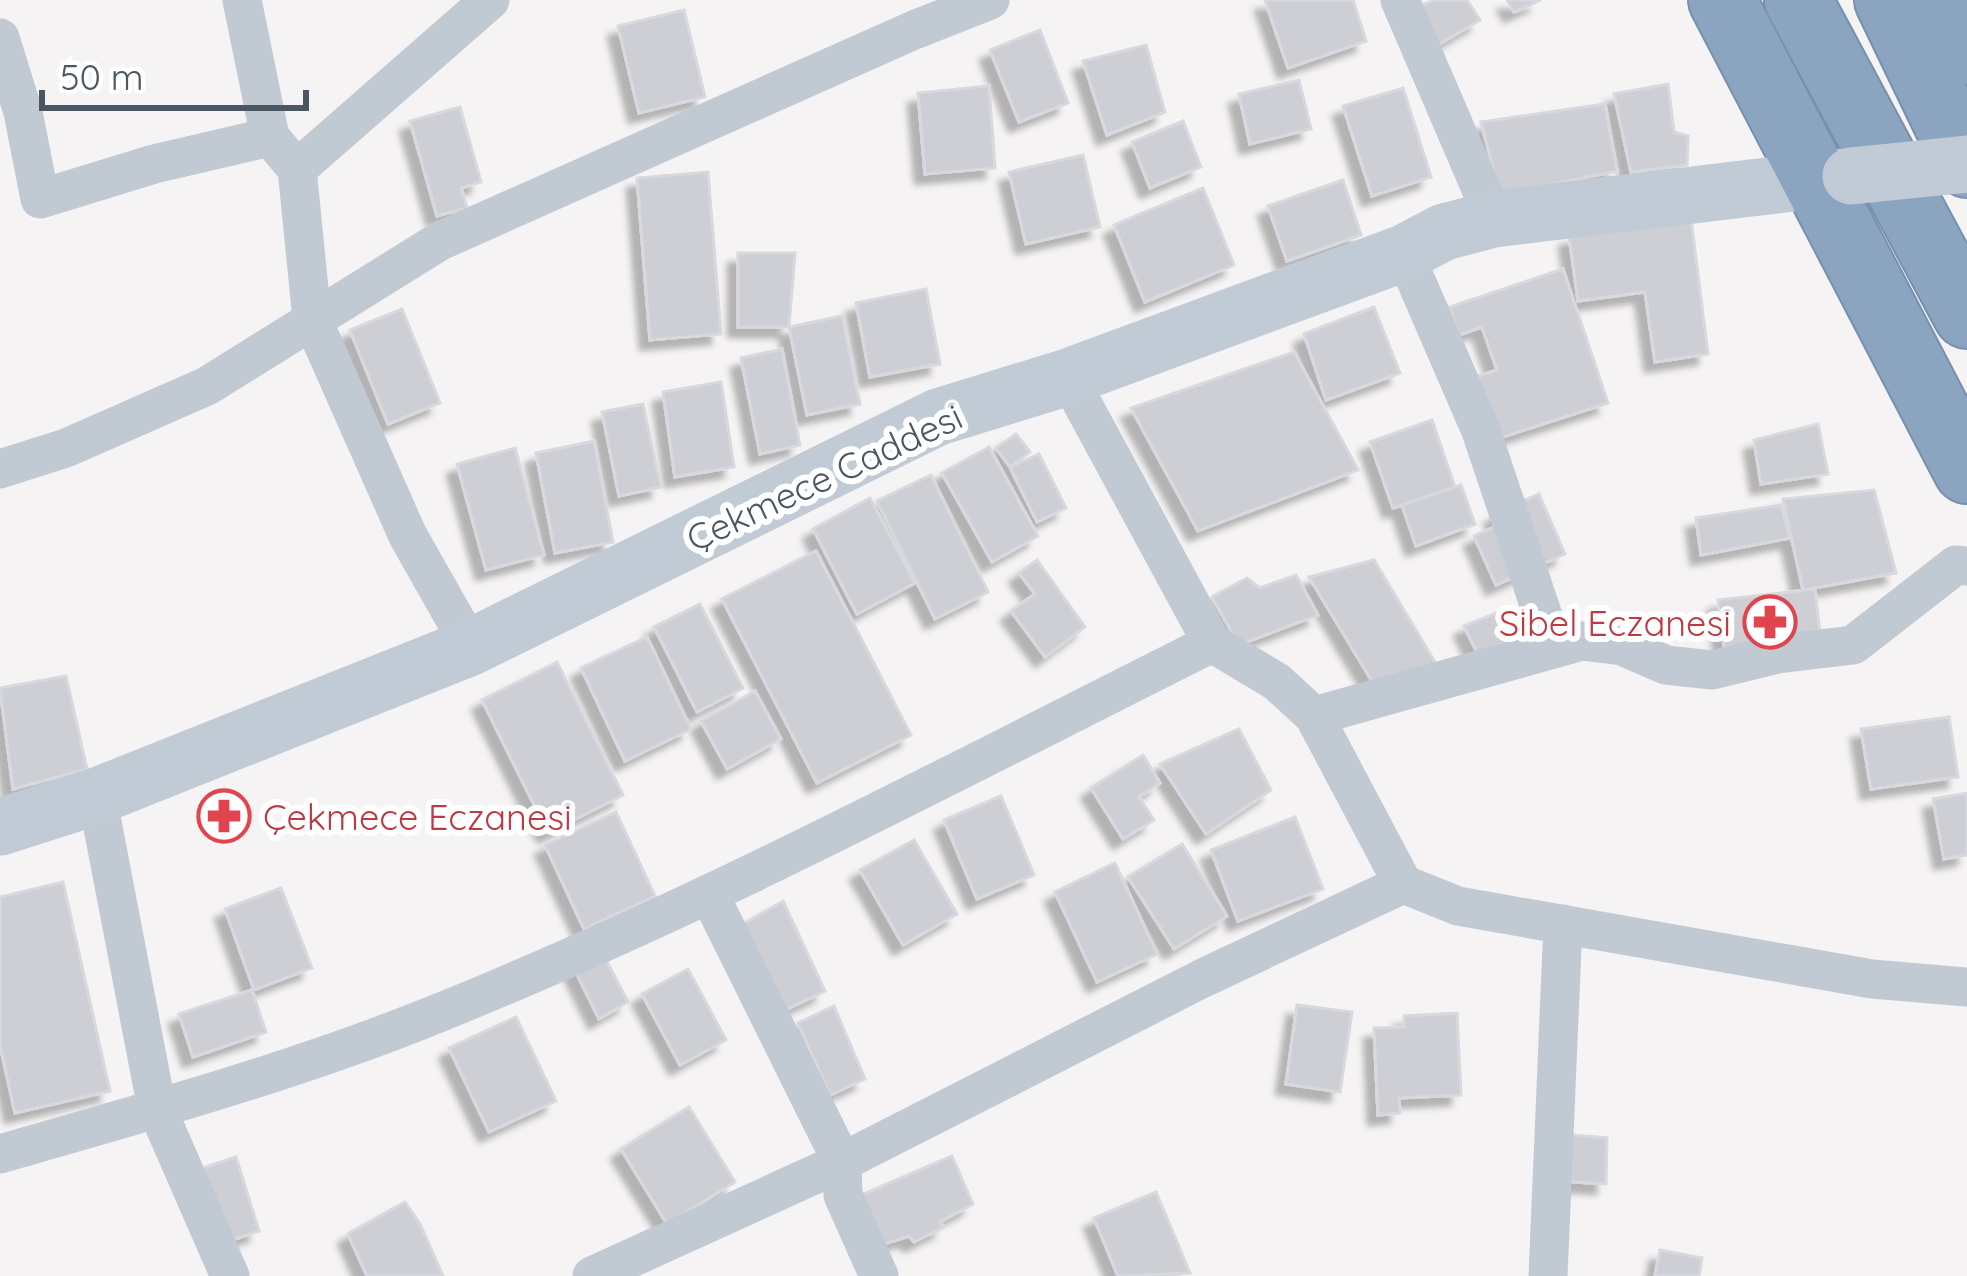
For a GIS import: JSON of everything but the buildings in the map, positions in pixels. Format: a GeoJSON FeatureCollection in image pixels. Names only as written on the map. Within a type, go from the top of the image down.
{"type":"FeatureCollection","features":[{"type":"Feature","properties":{"kind":"highway"},"geometry":{"type":"LineString","coordinates":[[1722,0],[1832,178],[1967,470]]}},
{"type":"Feature","properties":{"kind":"highway"},"geometry":{"type":"LineString","coordinates":[[1798,0],[1967,315]]}},
{"type":"Feature","properties":{"kind":"highway"},"geometry":{"type":"LineString","coordinates":[[1888,0],[1967,164]]}},
{"type":"Feature","properties":{"kind":"highway"},"geometry":{"type":"LineString","coordinates":[[1940,0],[1967,51]]}},
{"type":"Feature","properties":{"kind":"main road","name":"Çekmece Caddesi"},"geometry":{"type":"LineString","coordinates":[[0,827],[97,796],[471,647],[938,417],[1068,377],[1404,253],[1444,232],[1494,219],[1967,164]]}},
{"type":"Feature","properties":{"kind":"street"},"geometry":{"type":"LineString","coordinates":[[242,0],[269,136],[297,169],[312,319],[408,536],[471,647]]}},
{"type":"Feature","properties":{"kind":"street"},"geometry":{"type":"LineString","coordinates":[[297,169],[490,0]]}},
{"type":"Feature","properties":{"kind":"street"},"geometry":{"type":"LineString","coordinates":[[0,469],[66,448],[207,386],[440,241],[990,0]]}},
{"type":"Feature","properties":{"kind":"street"},"geometry":{"type":"LineString","coordinates":[[1400,0],[1494,219]]}},
{"type":"Feature","properties":{"kind":"street"},"geometry":{"type":"LineString","coordinates":[[0,38],[23,112],[40,199],[269,136]]}},
{"type":"Feature","properties":{"kind":"street"},"geometry":{"type":"LineString","coordinates":[[1404,253],[1481,431],[1554,649]]}},
{"type":"Feature","properties":{"kind":"street"},"geometry":{"type":"LineString","coordinates":[[1068,377],[1212,643],[1277,682],[1314,716],[1403,884],[1458,906],[1872,979],[1967,987]]}},
{"type":"Feature","properties":{"kind":"street"},"geometry":{"type":"LineString","coordinates":[[1314,716],[1582,640],[1622,646],[1666,665],[1712,670],[1778,654],[1853,645],[1956,565],[1967,566]]}},
{"type":"Feature","properties":{"kind":"street"},"geometry":{"type":"LineString","coordinates":[[0,1154],[415,1023],[709,894],[1212,643]]}},
{"type":"Feature","properties":{"kind":"street"},"geometry":{"type":"LineString","coordinates":[[97,796],[157,1108],[230,1276]]}},
{"type":"Feature","properties":{"kind":"street"},"geometry":{"type":"LineString","coordinates":[[592,1276],[842,1162],[1201,979],[1403,884]]}},
{"type":"Feature","properties":{"kind":"street"},"geometry":{"type":"LineString","coordinates":[[709,894],[842,1162],[843,1196],[879,1276]]}},
{"type":"Feature","properties":{"kind":"street"},"geometry":{"type":"LineString","coordinates":[[1548,1276],[1563,924]]}},
{"type":"Feature","properties":{"kind":"place","name":"Sibel Eczanesi"},"geometry":{"type":"Point","coordinates":[1770,622]}},
{"type":"Feature","properties":{"kind":"place","name":"Çekmece Eczanesi"},"geometry":{"type":"Point","coordinates":[224,816]}}]}
